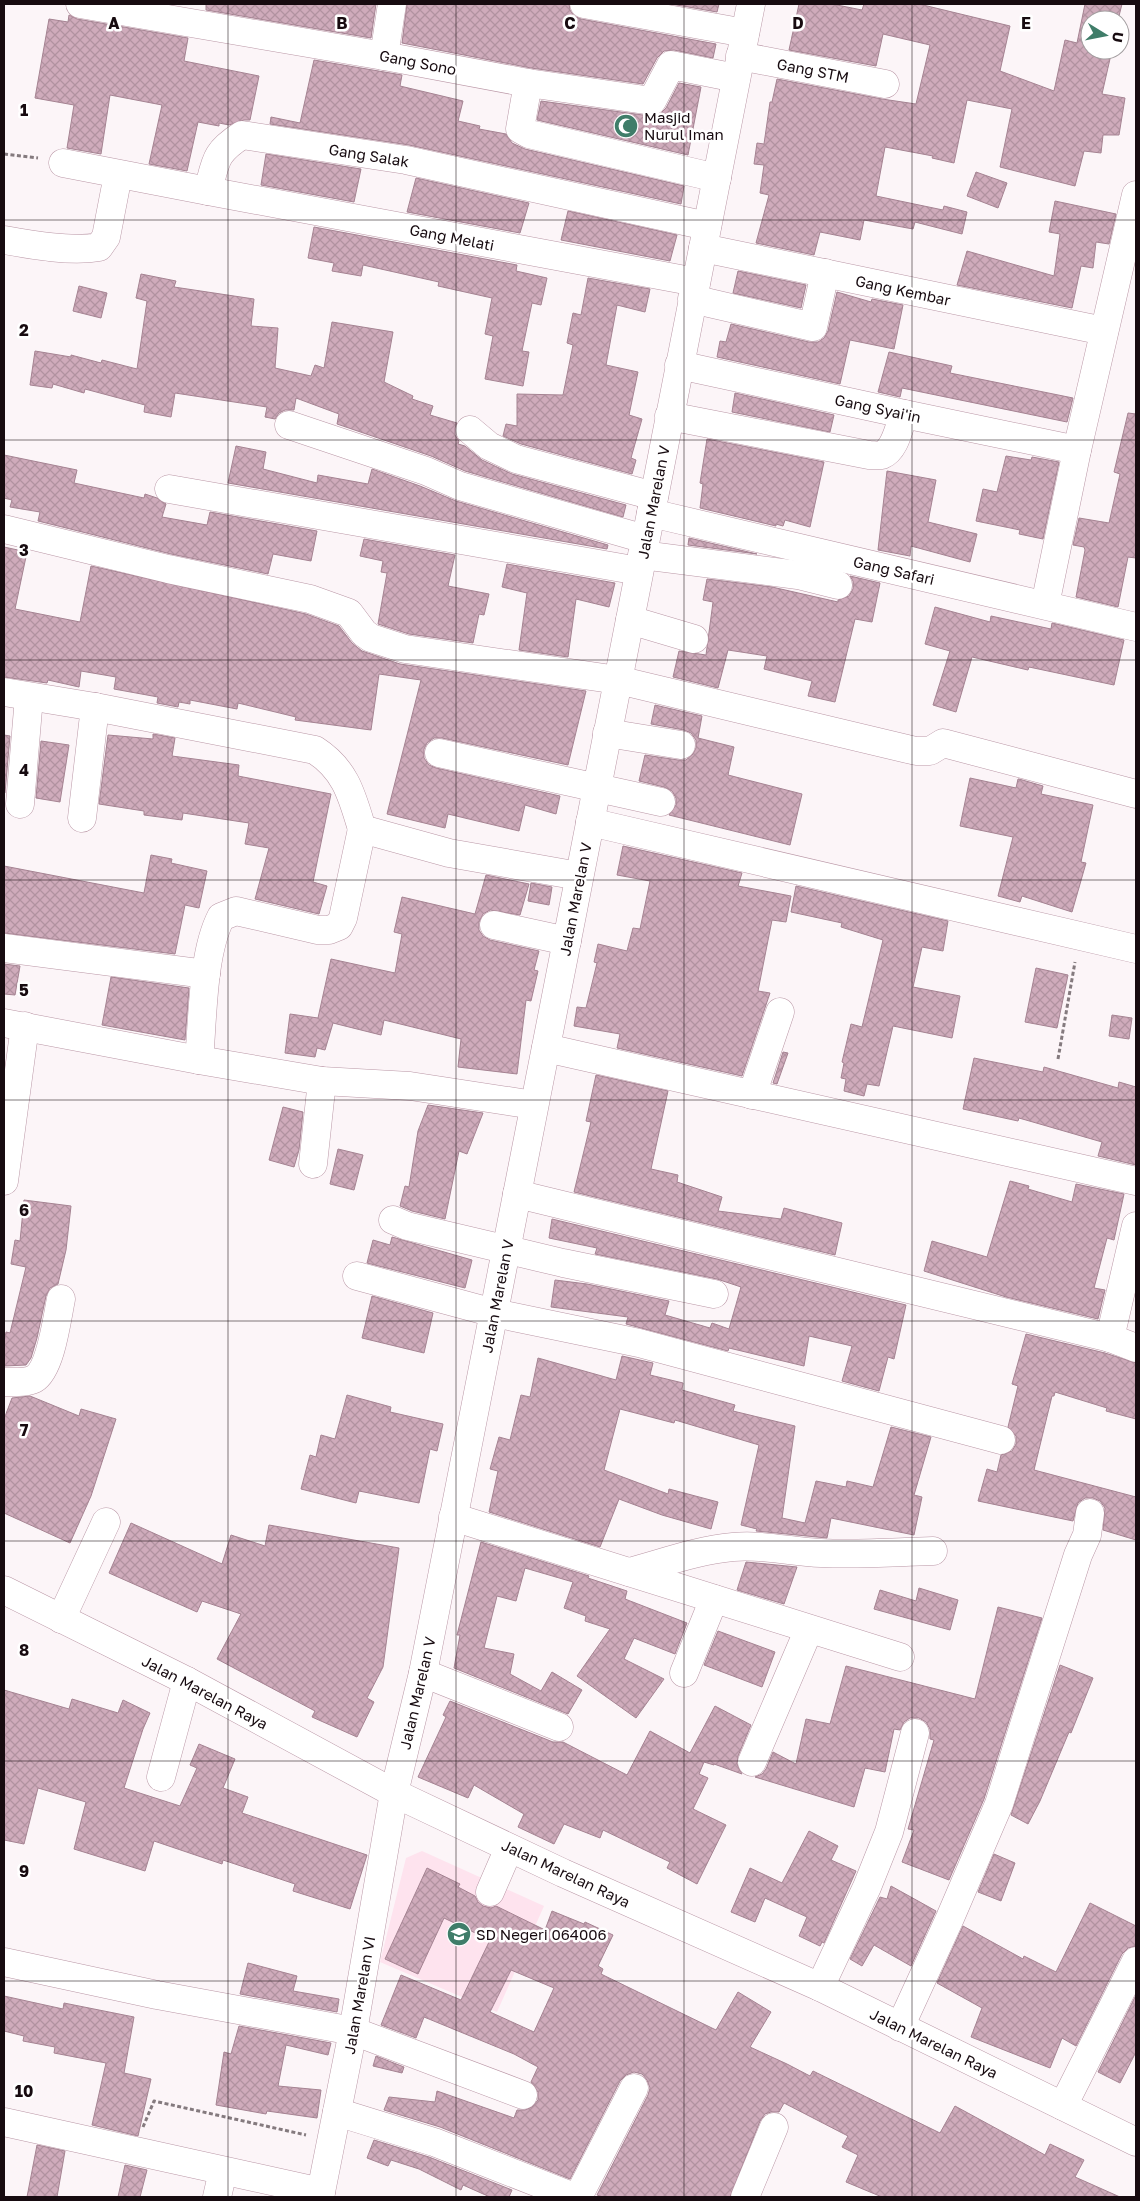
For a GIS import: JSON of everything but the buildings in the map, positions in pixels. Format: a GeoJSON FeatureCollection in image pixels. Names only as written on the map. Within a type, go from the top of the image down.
{"type":"FeatureCollection","features":[{"type":"Feature","properties":{"kind":"street","name":"Gang Sono"},"geometry":{"type":"LineString","coordinates":[[80,4],[384,56],[528,83],[652,102],[671,65],[740,56]]}},
{"type":"Feature","properties":{"kind":"street"},"geometry":{"type":"LineString","coordinates":[[384,56],[392,4]]}},
{"type":"Feature","properties":{"kind":"street"},"geometry":{"type":"LineString","coordinates":[[584,4],[740,56]]}},
{"type":"Feature","properties":{"kind":"street","name":"Jalan Marelan V"},"geometry":{"type":"LineString","coordinates":[[394,1793],[423,1673],[751,4]]}},
{"type":"Feature","properties":{"kind":"street","name":"Gang STM"},"geometry":{"type":"LineString","coordinates":[[740,56],[885,84]]}},
{"type":"Feature","properties":{"kind":"street"},"geometry":{"type":"LineString","coordinates":[[528,83],[520,129],[528,134],[717,178]]}},
{"type":"Feature","properties":{"kind":"street","name":"Gang Salak"},"geometry":{"type":"LineString","coordinates":[[208,191],[222,149],[242,134],[406,160],[705,237]]}},
{"type":"Feature","properties":{"kind":"street"},"geometry":{"type":"LineString","coordinates":[[63,162],[118,175],[208,191]]}},
{"type":"Feature","properties":{"kind":"street"},"geometry":{"type":"LineString","coordinates":[[4,240],[25,244],[87,249],[99,246],[106,237],[118,175]]}},
{"type":"Feature","properties":{"kind":"street","name":"Gang Melati"},"geometry":{"type":"LineString","coordinates":[[208,191],[694,291],[813,327],[825,273]]}},
{"type":"Feature","properties":{"kind":"street"},"geometry":{"type":"LineString","coordinates":[[1045,605],[1077,450],[1136,195]]}},
{"type":"Feature","properties":{"kind":"street","name":"Gang Kembar"},"geometry":{"type":"LineString","coordinates":[[705,237],[825,273],[1104,331]]}},
{"type":"Feature","properties":{"kind":"street","name":"Gang Syai'in"},"geometry":{"type":"LineString","coordinates":[[680,364],[1077,450]]}},
{"type":"Feature","properties":{"kind":"street"},"geometry":{"type":"LineString","coordinates":[[670,416],[869,455],[882,455],[893,444],[904,414]]}},
{"type":"Feature","properties":{"kind":"street"},"geometry":{"type":"LineString","coordinates":[[289,425],[426,471],[460,486],[642,555]]}},
{"type":"Feature","properties":{"kind":"street","name":"Gang Safari"},"geometry":{"type":"LineString","coordinates":[[470,430],[489,446],[516,459],[652,504],[1136,627]]}},
{"type":"Feature","properties":{"kind":"street"},"geometry":{"type":"LineString","coordinates":[[169,489],[798,575],[838,585]]}},
{"type":"Feature","properties":{"kind":"street"},"geometry":{"type":"LineString","coordinates":[[4,529],[168,569],[310,599],[349,613],[364,633],[371,638],[405,648],[618,680],[916,751],[930,750],[943,743],[1136,794]]}},
{"type":"Feature","properties":{"kind":"street"},"geometry":{"type":"LineString","coordinates":[[630,620],[694,639]]}},
{"type":"Feature","properties":{"kind":"street"},"geometry":{"type":"LineString","coordinates":[[20,804],[16,694],[95,707],[315,750],[336,766],[354,802],[362,829],[343,918],[338,926],[329,930],[318,930],[231,911],[221,916],[215,928],[206,974],[199,1060]]}},
{"type":"Feature","properties":{"kind":"street"},"geometry":{"type":"LineString","coordinates":[[82,818],[95,707]]}},
{"type":"Feature","properties":{"kind":"street"},"geometry":{"type":"LineString","coordinates":[[607,733],[681,745]]}},
{"type":"Feature","properties":{"kind":"street"},"geometry":{"type":"LineString","coordinates":[[439,753],[661,802]]}},
{"type":"Feature","properties":{"kind":"street"},"geometry":{"type":"LineString","coordinates":[[590,822],[1136,949]]}},
{"type":"Feature","properties":{"kind":"street"},"geometry":{"type":"LineString","coordinates":[[362,829],[448,853],[579,876]]}},
{"type":"Feature","properties":{"kind":"street"},"geometry":{"type":"LineString","coordinates":[[494,925],[567,941]]}},
{"type":"Feature","properties":{"kind":"street"},"geometry":{"type":"LineString","coordinates":[[4,948],[206,974]]}},
{"type":"Feature","properties":{"kind":"street"},"geometry":{"type":"LineString","coordinates":[[752,1095],[780,1012]]}},
{"type":"Feature","properties":{"kind":"street"},"geometry":{"type":"LineString","coordinates":[[4,1181],[14,1024],[199,1060],[322,1081],[410,1086],[534,1105]]}},
{"type":"Feature","properties":{"kind":"street"},"geometry":{"type":"LineString","coordinates":[[546,1048],[1136,1182]]}},
{"type":"Feature","properties":{"kind":"street"},"geometry":{"type":"LineString","coordinates":[[312,1164],[322,1081]]}},
{"type":"Feature","properties":{"kind":"street"},"geometry":{"type":"LineString","coordinates":[[517,1194],[1110,1338],[1136,1348]]}},
{"type":"Feature","properties":{"kind":"street"},"geometry":{"type":"LineString","coordinates":[[393,1220],[407,1226],[563,1263],[714,1294]]}},
{"type":"Feature","properties":{"kind":"street"},"geometry":{"type":"LineString","coordinates":[[1110,1338],[1136,1226]]}},
{"type":"Feature","properties":{"kind":"street"},"geometry":{"type":"LineString","coordinates":[[357,1276],[494,1313],[639,1343],[1001,1440]]}},
{"type":"Feature","properties":{"kind":"street"},"geometry":{"type":"LineString","coordinates":[[4,1382],[32,1380],[41,1373],[47,1361],[61,1299]]}},
{"type":"Feature","properties":{"kind":"street"},"geometry":{"type":"LineString","coordinates":[[900,2027],[999,1804],[1075,1564],[1087,1536],[1090,1513]]}},
{"type":"Feature","properties":{"kind":"street"},"geometry":{"type":"LineString","coordinates":[[454,1517],[900,1658]]}},
{"type":"Feature","properties":{"kind":"street"},"geometry":{"type":"LineString","coordinates":[[61,1619],[106,1522]]}},
{"type":"Feature","properties":{"kind":"street"},"geometry":{"type":"LineString","coordinates":[[629,1572],[715,1549],[735,1547],[764,1546],[819,1553],[858,1555],[933,1551]]}},
{"type":"Feature","properties":{"kind":"street","name":"Jalan Marelan Raya"},"geometry":{"type":"LineString","coordinates":[[4,1590],[187,1681],[394,1793],[510,1848],[820,1987],[1136,2142]]}},
{"type":"Feature","properties":{"kind":"street"},"geometry":{"type":"LineString","coordinates":[[684,1672],[714,1599]]}},
{"type":"Feature","properties":{"kind":"street"},"geometry":{"type":"LineString","coordinates":[[752,1762],[809,1629]]}},
{"type":"Feature","properties":{"kind":"street"},"geometry":{"type":"LineString","coordinates":[[423,1673],[559,1727]]}},
{"type":"Feature","properties":{"kind":"street"},"geometry":{"type":"LineString","coordinates":[[160,1777],[187,1681]]}},
{"type":"Feature","properties":{"kind":"street"},"geometry":{"type":"LineString","coordinates":[[820,1987],[867,1887],[889,1832],[915,1733]]}},
{"type":"Feature","properties":{"kind":"street","name":"Jalan Marelan VI"},"geometry":{"type":"LineString","coordinates":[[321,2195],[353,2032],[394,1793]]}},
{"type":"Feature","properties":{"kind":"street"},"geometry":{"type":"LineString","coordinates":[[490,1892],[510,1848]]}},
{"type":"Feature","properties":{"kind":"street"},"geometry":{"type":"LineString","coordinates":[[4,1962],[156,1995],[353,2032],[524,2095]]}},
{"type":"Feature","properties":{"kind":"street"},"geometry":{"type":"LineString","coordinates":[[1062,2106],[1136,1962]]}},
{"type":"Feature","properties":{"kind":"street"},"geometry":{"type":"LineString","coordinates":[[337,2112],[434,2142],[576,2197],[634,2088]]}},
{"type":"Feature","properties":{"kind":"street"},"geometry":{"type":"LineString","coordinates":[[4,2122],[321,2195]]}},
{"type":"Feature","properties":{"kind":"street"},"geometry":{"type":"LineString","coordinates":[[745,2197],[774,2127]]}},
{"type":"Feature","properties":{"kind":"street"},"geometry":{"type":"LineString","coordinates":[[217,2197],[223,2171]]}},
{"type":"Feature","properties":{"kind":"path"},"geometry":{"type":"LineString","coordinates":[[4,154],[63,162]]}},
{"type":"Feature","properties":{"kind":"path"},"geometry":{"type":"LineString","coordinates":[[1058,1059],[1080,937]]}},
{"type":"Feature","properties":{"kind":"path"},"geometry":{"type":"LineString","coordinates":[[133,2151],[154,2101],[332,2141]]}},
{"type":"Feature","properties":{"kind":"shaded area","name":"SD Negeri 064006"},"geometry":{"type":"Polygon","coordinates":[[[422,1851],[544,1906],[497,2012],[380,1962],[406,1858],[422,1851]]]}},
{"type":"Feature","properties":{"kind":"place","name":"Masjid Nurul Iman"},"geometry":{"type":"Point","coordinates":[626,126]}},
{"type":"Feature","properties":{"kind":"place","name":"SD Negeri 064006"},"geometry":{"type":"Point","coordinates":[459,1934]}}]}
